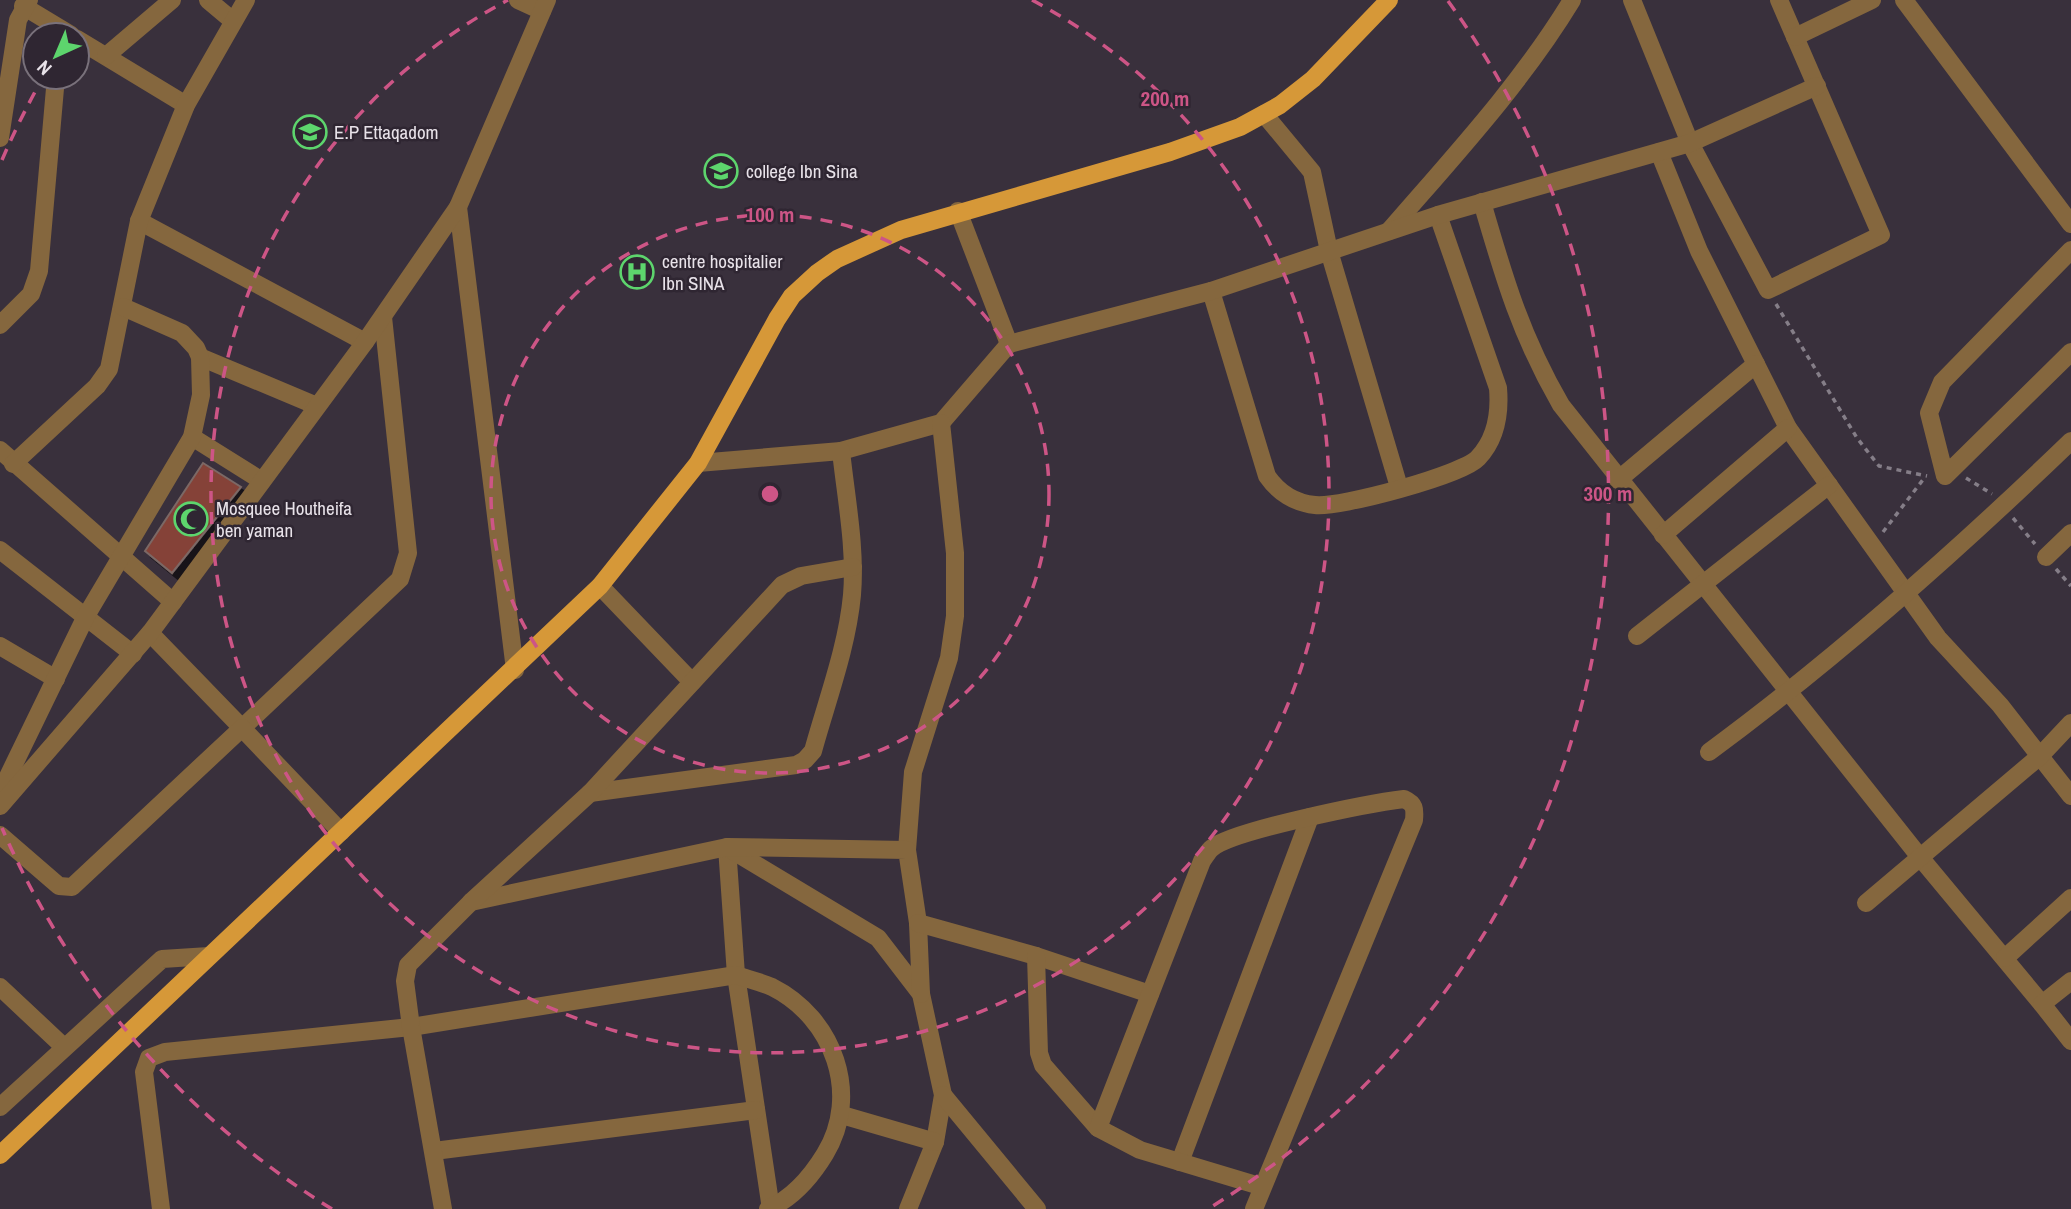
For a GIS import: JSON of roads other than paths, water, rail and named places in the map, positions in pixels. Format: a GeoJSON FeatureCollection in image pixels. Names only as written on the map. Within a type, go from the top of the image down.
{"type":"FeatureCollection","features":[{"type":"Feature","properties":{"kind":"main road"},"geometry":{"type":"LineString","coordinates":[[0,1155],[515,670],[600,586],[698,463],[792,296],[837,259],[901,230],[958,211],[1170,152],[1240,127],[1264,114],[1314,79],[1379,5]]}},
{"type":"Feature","properties":{"kind":"street"},"geometry":{"type":"LineString","coordinates":[[106,56],[172,0]]}},
{"type":"Feature","properties":{"kind":"street"},"geometry":{"type":"LineString","coordinates":[[208,0],[233,21]]}},
{"type":"Feature","properties":{"kind":"street"},"geometry":{"type":"LineString","coordinates":[[13,464],[97,386],[109,369],[139,221],[186,105],[246,0]]}},
{"type":"Feature","properties":{"kind":"street"},"geometry":{"type":"LineString","coordinates":[[0,806],[150,633],[365,342],[458,207],[545,6],[518,0]]}},
{"type":"Feature","properties":{"kind":"street"},"geometry":{"type":"LineString","coordinates":[[1386,233],[1481,125],[1524,70],[1572,0]]}},
{"type":"Feature","properties":{"kind":"street"},"geometry":{"type":"LineString","coordinates":[[1632,0],[1690,143],[1768,290],[1881,235],[1779,0]]}},
{"type":"Feature","properties":{"kind":"street"},"geometry":{"type":"LineString","coordinates":[[1795,37],[1872,0]]}},
{"type":"Feature","properties":{"kind":"street"},"geometry":{"type":"LineString","coordinates":[[1904,0],[2071,224]]}},
{"type":"Feature","properties":{"kind":"street"},"geometry":{"type":"LineString","coordinates":[[0,138],[18,20],[26,3],[49,21]]}},
{"type":"Feature","properties":{"kind":"street"},"geometry":{"type":"LineString","coordinates":[[91,47],[186,105]]}},
{"type":"Feature","properties":{"kind":"street"},"geometry":{"type":"LineString","coordinates":[[698,463],[841,452],[940,423],[1009,344],[1211,291],[1438,215],[1690,143],[1817,86]]}},
{"type":"Feature","properties":{"kind":"street"},"geometry":{"type":"LineString","coordinates":[[0,325],[31,294],[38,271],[55,91]]}},
{"type":"Feature","properties":{"kind":"street"},"geometry":{"type":"LineString","coordinates":[[1264,114],[1312,172],[1329,251],[1399,487]]}},
{"type":"Feature","properties":{"kind":"street"},"geometry":{"type":"LineString","coordinates":[[1659,152],[1699,251],[1788,428],[1938,638],[2000,705],[2071,796]]}},
{"type":"Feature","properties":{"kind":"street"},"geometry":{"type":"LineString","coordinates":[[1482,202],[1515,313],[1537,364],[1561,405],[1919,856],[2071,1041]]}},
{"type":"Feature","properties":{"kind":"street"},"geometry":{"type":"LineString","coordinates":[[458,207],[515,670]]}},
{"type":"Feature","properties":{"kind":"street"},"geometry":{"type":"LineString","coordinates":[[958,211],[1009,344]]}},
{"type":"Feature","properties":{"kind":"street"},"geometry":{"type":"LineString","coordinates":[[1211,291],[1267,476],[1276,489],[1293,499],[1315,505],[1340,505],[1443,477],[1478,458],[1497,423],[1499,407],[1498,388],[1438,215]]}},
{"type":"Feature","properties":{"kind":"street"},"geometry":{"type":"LineString","coordinates":[[139,221],[365,342]]}},
{"type":"Feature","properties":{"kind":"street"},"geometry":{"type":"LineString","coordinates":[[2071,250],[1942,382],[1929,413],[1945,476],[2071,352]]}},
{"type":"Feature","properties":{"kind":"street"},"geometry":{"type":"LineString","coordinates":[[123,307],[181,333],[200,357],[317,406]]}},
{"type":"Feature","properties":{"kind":"street"},"geometry":{"type":"LineString","coordinates":[[0,835],[59,886],[72,887],[400,579],[407,566],[408,553],[383,317]]}},
{"type":"Feature","properties":{"kind":"street"},"geometry":{"type":"LineString","coordinates":[[0,793],[6,762],[56,680],[86,616],[192,438],[201,395],[200,357]]}},
{"type":"Feature","properties":{"kind":"street"},"geometry":{"type":"LineString","coordinates":[[1618,480],[1756,365]]}},
{"type":"Feature","properties":{"kind":"street"},"geometry":{"type":"LineString","coordinates":[[908,1209],[935,1142],[943,1095],[921,994],[918,923],[907,850],[913,772],[949,658],[955,616],[955,553],[940,423]]}},
{"type":"Feature","properties":{"kind":"street"},"geometry":{"type":"LineString","coordinates":[[1663,535],[1788,428]]}},
{"type":"Feature","properties":{"kind":"street"},"geometry":{"type":"LineString","coordinates":[[192,438],[262,481]]}},
{"type":"Feature","properties":{"kind":"street"},"geometry":{"type":"LineString","coordinates":[[1709,752],[1789,693],[1908,594],[2071,441]]}},
{"type":"Feature","properties":{"kind":"street"},"geometry":{"type":"LineString","coordinates":[[0,450],[173,602]]}},
{"type":"Feature","properties":{"kind":"street"},"geometry":{"type":"LineString","coordinates":[[590,793],[796,765],[813,751],[847,628],[853,567],[841,452]]}},
{"type":"Feature","properties":{"kind":"street"},"geometry":{"type":"LineString","coordinates":[[1637,636],[1829,485]]}},
{"type":"Feature","properties":{"kind":"street"},"geometry":{"type":"LineString","coordinates":[[2046,557],[2071,533]]}},
{"type":"Feature","properties":{"kind":"street"},"geometry":{"type":"LineString","coordinates":[[0,550],[133,654]]}},
{"type":"Feature","properties":{"kind":"street"},"geometry":{"type":"LineString","coordinates":[[443,1209],[411,1027],[405,981],[408,965],[471,902],[590,793],[782,585],[801,576],[853,567]]}},
{"type":"Feature","properties":{"kind":"street"},"geometry":{"type":"LineString","coordinates":[[600,586],[692,682]]}},
{"type":"Feature","properties":{"kind":"street"},"geometry":{"type":"LineString","coordinates":[[150,633],[341,832]]}},
{"type":"Feature","properties":{"kind":"street"},"geometry":{"type":"LineString","coordinates":[[0,646],[56,680]]}},
{"type":"Feature","properties":{"kind":"street"},"geometry":{"type":"LineString","coordinates":[[1866,903],[2040,756],[2071,723]]}},
{"type":"Feature","properties":{"kind":"street"},"geometry":{"type":"LineString","coordinates":[[1098,1128],[1202,861],[1212,848],[1226,841],[1310,817],[1404,799],[1412,802],[1415,809],[1409,833],[1254,1209]]}},
{"type":"Feature","properties":{"kind":"street"},"geometry":{"type":"LineString","coordinates":[[1180,1162],[1310,817]]}},
{"type":"Feature","properties":{"kind":"street"},"geometry":{"type":"LineString","coordinates":[[471,902],[727,847],[907,850]]}},
{"type":"Feature","properties":{"kind":"street"},"geometry":{"type":"LineString","coordinates":[[160,1209],[144,1072],[149,1058],[165,1052],[411,1027],[736,975],[773,988],[802,1009],[822,1032],[836,1057],[842,1115],[836,1136],[818,1166],[795,1193],[770,1209],[736,975],[727,847]]}},
{"type":"Feature","properties":{"kind":"street"},"geometry":{"type":"LineString","coordinates":[[727,847],[878,938],[921,994]]}},
{"type":"Feature","properties":{"kind":"street"},"geometry":{"type":"LineString","coordinates":[[2005,958],[2071,898]]}},
{"type":"Feature","properties":{"kind":"street"},"geometry":{"type":"LineString","coordinates":[[918,923],[1036,956],[1150,994]]}},
{"type":"Feature","properties":{"kind":"street"},"geometry":{"type":"LineString","coordinates":[[0,1107],[162,959],[209,956]]}},
{"type":"Feature","properties":{"kind":"street"},"geometry":{"type":"LineString","coordinates":[[1036,956],[1040,1054],[1043,1065],[1098,1128],[1129,1146],[1264,1186]]}},
{"type":"Feature","properties":{"kind":"street"},"geometry":{"type":"LineString","coordinates":[[2042,1004],[2071,981]]}},
{"type":"Feature","properties":{"kind":"street"},"geometry":{"type":"LineString","coordinates":[[0,987],[64,1047]]}},
{"type":"Feature","properties":{"kind":"street"},"geometry":{"type":"LineString","coordinates":[[943,1095],[1037,1209]]}},
{"type":"Feature","properties":{"kind":"street"},"geometry":{"type":"LineString","coordinates":[[434,1151],[756,1110]]}},
{"type":"Feature","properties":{"kind":"street"},"geometry":{"type":"LineString","coordinates":[[842,1115],[935,1142]]}},
{"type":"Feature","properties":{"kind":"place","name":"E.P Ettaqadom"},"geometry":{"type":"Point","coordinates":[310,132]}},
{"type":"Feature","properties":{"kind":"place","name":"college Ibn Sina"},"geometry":{"type":"Point","coordinates":[721,171]}},
{"type":"Feature","properties":{"kind":"place","name":"centre hospitalier Ibn SINA"},"geometry":{"type":"Point","coordinates":[637,272]}},
{"type":"Feature","properties":{"kind":"place","name":"Mosquee Houtheifa ben yaman"},"geometry":{"type":"Point","coordinates":[191,519]}}]}
